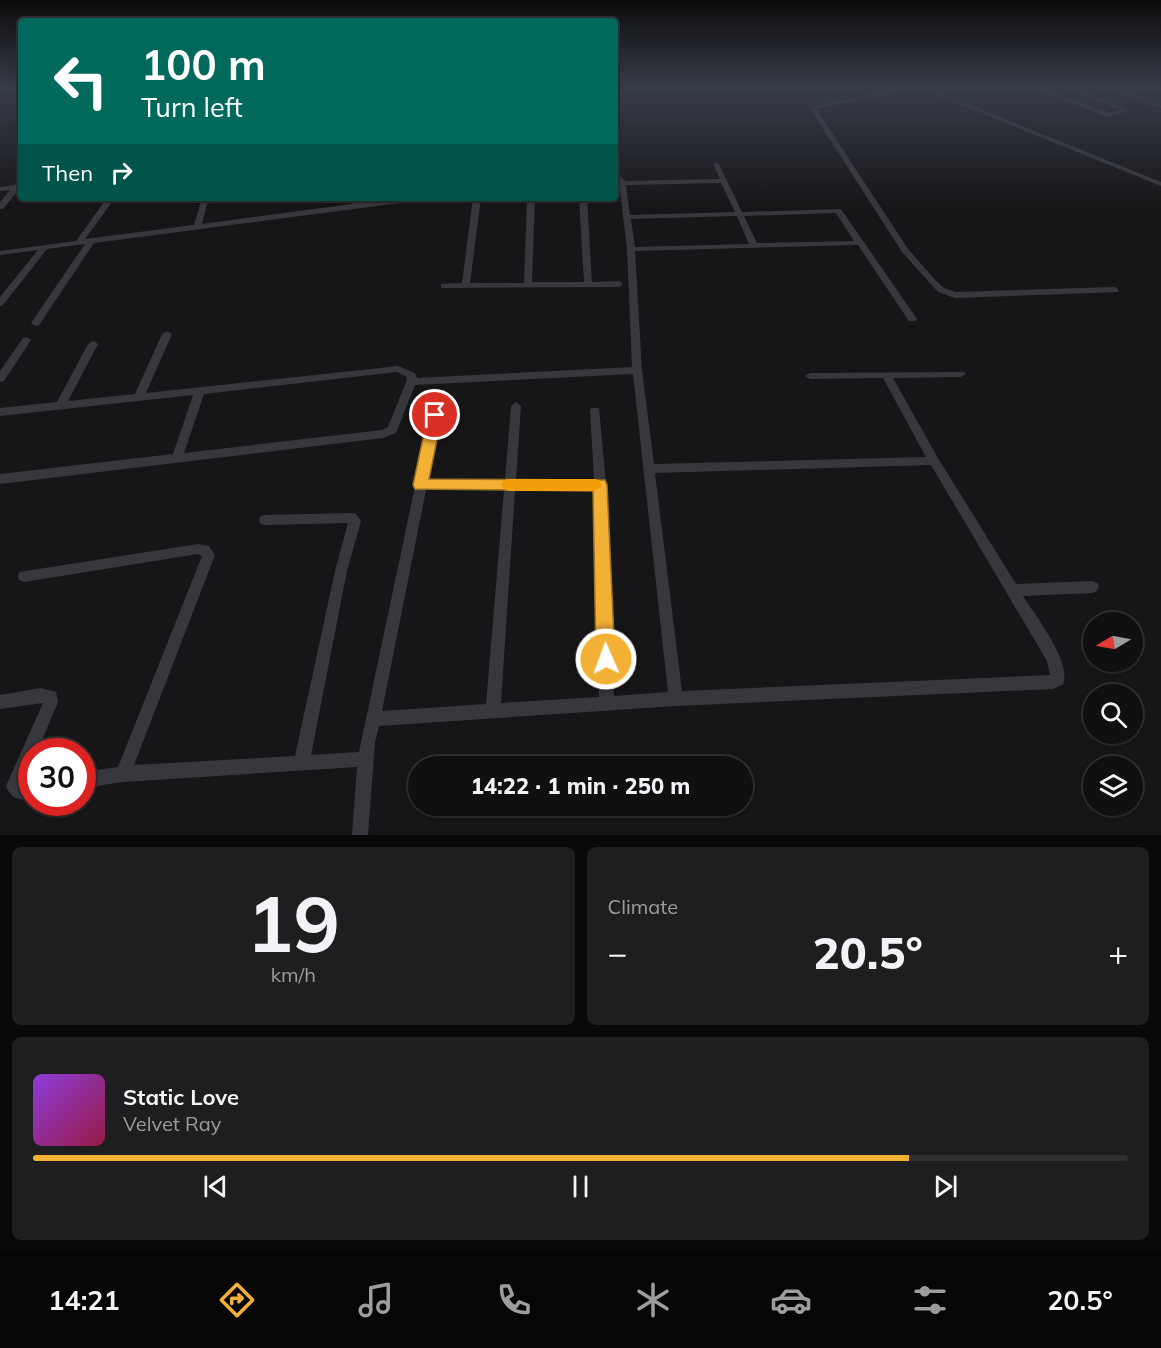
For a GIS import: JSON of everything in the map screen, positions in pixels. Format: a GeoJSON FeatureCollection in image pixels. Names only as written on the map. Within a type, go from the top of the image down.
{"type":"FeatureCollection","features":[{"type":"Feature","properties":{"kind":"street"},"geometry":{"type":"LineString","coordinates":[[826,129],[905,250],[941,290],[955,295],[1115,290]]}},
{"type":"Feature","properties":{"kind":"street"},"geometry":{"type":"LineString","coordinates":[[1025,129],[1161,184]]}},
{"type":"Feature","properties":{"kind":"street"},"geometry":{"type":"LineString","coordinates":[[716,164],[754,245]]}},
{"type":"Feature","properties":{"kind":"street"},"geometry":{"type":"LineString","coordinates":[[618,178],[623,183],[629,217],[637,370],[676,699]]}},
{"type":"Feature","properties":{"kind":"street"},"geometry":{"type":"LineString","coordinates":[[623,183],[724,181]]}},
{"type":"Feature","properties":{"kind":"street"},"geometry":{"type":"LineString","coordinates":[[0,189],[18,184]]}},
{"type":"Feature","properties":{"kind":"street"},"geometry":{"type":"LineString","coordinates":[[0,207],[18,185]]}},
{"type":"Feature","properties":{"kind":"street"},"geometry":{"type":"LineString","coordinates":[[78,243],[109,201]]}},
{"type":"Feature","properties":{"kind":"street"},"geometry":{"type":"LineString","coordinates":[[197,228],[204,203],[212,201]]}},
{"type":"Feature","properties":{"kind":"street"},"geometry":{"type":"LineString","coordinates":[[0,253],[197,228],[374,201]]}},
{"type":"Feature","properties":{"kind":"street"},"geometry":{"type":"LineString","coordinates":[[466,285],[477,201]]}},
{"type":"Feature","properties":{"kind":"street"},"geometry":{"type":"LineString","coordinates":[[528,284],[531,201]]}},
{"type":"Feature","properties":{"kind":"street"},"geometry":{"type":"LineString","coordinates":[[583,201],[588,283]]}},
{"type":"Feature","properties":{"kind":"street"},"geometry":{"type":"LineString","coordinates":[[629,217],[834,210],[841,213],[912,319]]}},
{"type":"Feature","properties":{"kind":"street"},"geometry":{"type":"LineString","coordinates":[[36,323],[91,241]]}},
{"type":"Feature","properties":{"kind":"street"},"geometry":{"type":"LineString","coordinates":[[631,249],[860,243]]}},
{"type":"Feature","properties":{"kind":"street"},"geometry":{"type":"LineString","coordinates":[[0,303],[45,247]]}},
{"type":"Feature","properties":{"kind":"street"},"geometry":{"type":"LineString","coordinates":[[444,286],[619,284]]}},
{"type":"Feature","properties":{"kind":"street"},"geometry":{"type":"LineString","coordinates":[[138,398],[167,334]]}},
{"type":"Feature","properties":{"kind":"street"},"geometry":{"type":"LineString","coordinates":[[0,380],[26,340]]}},
{"type":"Feature","properties":{"kind":"street"},"geometry":{"type":"LineString","coordinates":[[60,406],[93,344]]}},
{"type":"Feature","properties":{"kind":"street"},"geometry":{"type":"LineString","coordinates":[[0,412],[398,369],[412,375],[392,430],[382,434],[0,479]]}},
{"type":"Feature","properties":{"kind":"street"},"geometry":{"type":"LineString","coordinates":[[411,382],[637,370]]}},
{"type":"Feature","properties":{"kind":"street"},"geometry":{"type":"LineString","coordinates":[[810,376],[961,374]]}},
{"type":"Feature","properties":{"kind":"street"},"geometry":{"type":"LineString","coordinates":[[372,719],[676,699],[1053,682],[1058,679],[1054,659],[934,461],[887,376]]}},
{"type":"Feature","properties":{"kind":"street"},"geometry":{"type":"LineString","coordinates":[[177,458],[199,392]]}},
{"type":"Feature","properties":{"kind":"street"},"geometry":{"type":"LineString","coordinates":[[493,711],[516,406]]}},
{"type":"Feature","properties":{"kind":"street"},"geometry":{"type":"LineString","coordinates":[[595,411],[600,485],[607,703]]}},
{"type":"Feature","properties":{"kind":"street"},"geometry":{"type":"LineString","coordinates":[[360,835],[366,759],[372,719],[435,415]]}},
{"type":"Feature","properties":{"kind":"street"},"geometry":{"type":"LineString","coordinates":[[650,469],[934,461]]}},
{"type":"Feature","properties":{"kind":"street"},"geometry":{"type":"LineString","coordinates":[[420,485],[600,485]]}},
{"type":"Feature","properties":{"kind":"street"},"geometry":{"type":"LineString","coordinates":[[265,520],[352,518],[355,521],[341,571],[301,763]]}},
{"type":"Feature","properties":{"kind":"street"},"geometry":{"type":"LineString","coordinates":[[24,576],[198,549],[205,550],[209,555],[123,774]]}},
{"type":"Feature","properties":{"kind":"street"},"geometry":{"type":"LineString","coordinates":[[1012,590],[1092,587]]}},
{"type":"Feature","properties":{"kind":"street"},"geometry":{"type":"LineString","coordinates":[[0,702],[49,694],[51,702],[35,738]]}},
{"type":"Feature","properties":{"kind":"street"},"geometry":{"type":"LineString","coordinates":[[96,778],[123,774],[366,759]]}},
{"type":"Feature","properties":{"kind":"street"},"geometry":{"type":"LineString","coordinates":[[18,777],[14,786],[18,791]]}},
{"type":"Feature","properties":{"kind":"slow traffic"},"geometry":{"type":"LineString","coordinates":[[509,485],[594,485]]}},
{"type":"Feature","properties":{"kind":"route"},"geometry":{"type":"LineString","coordinates":[[435,415],[420,485],[600,485],[606,659]]}}]}
